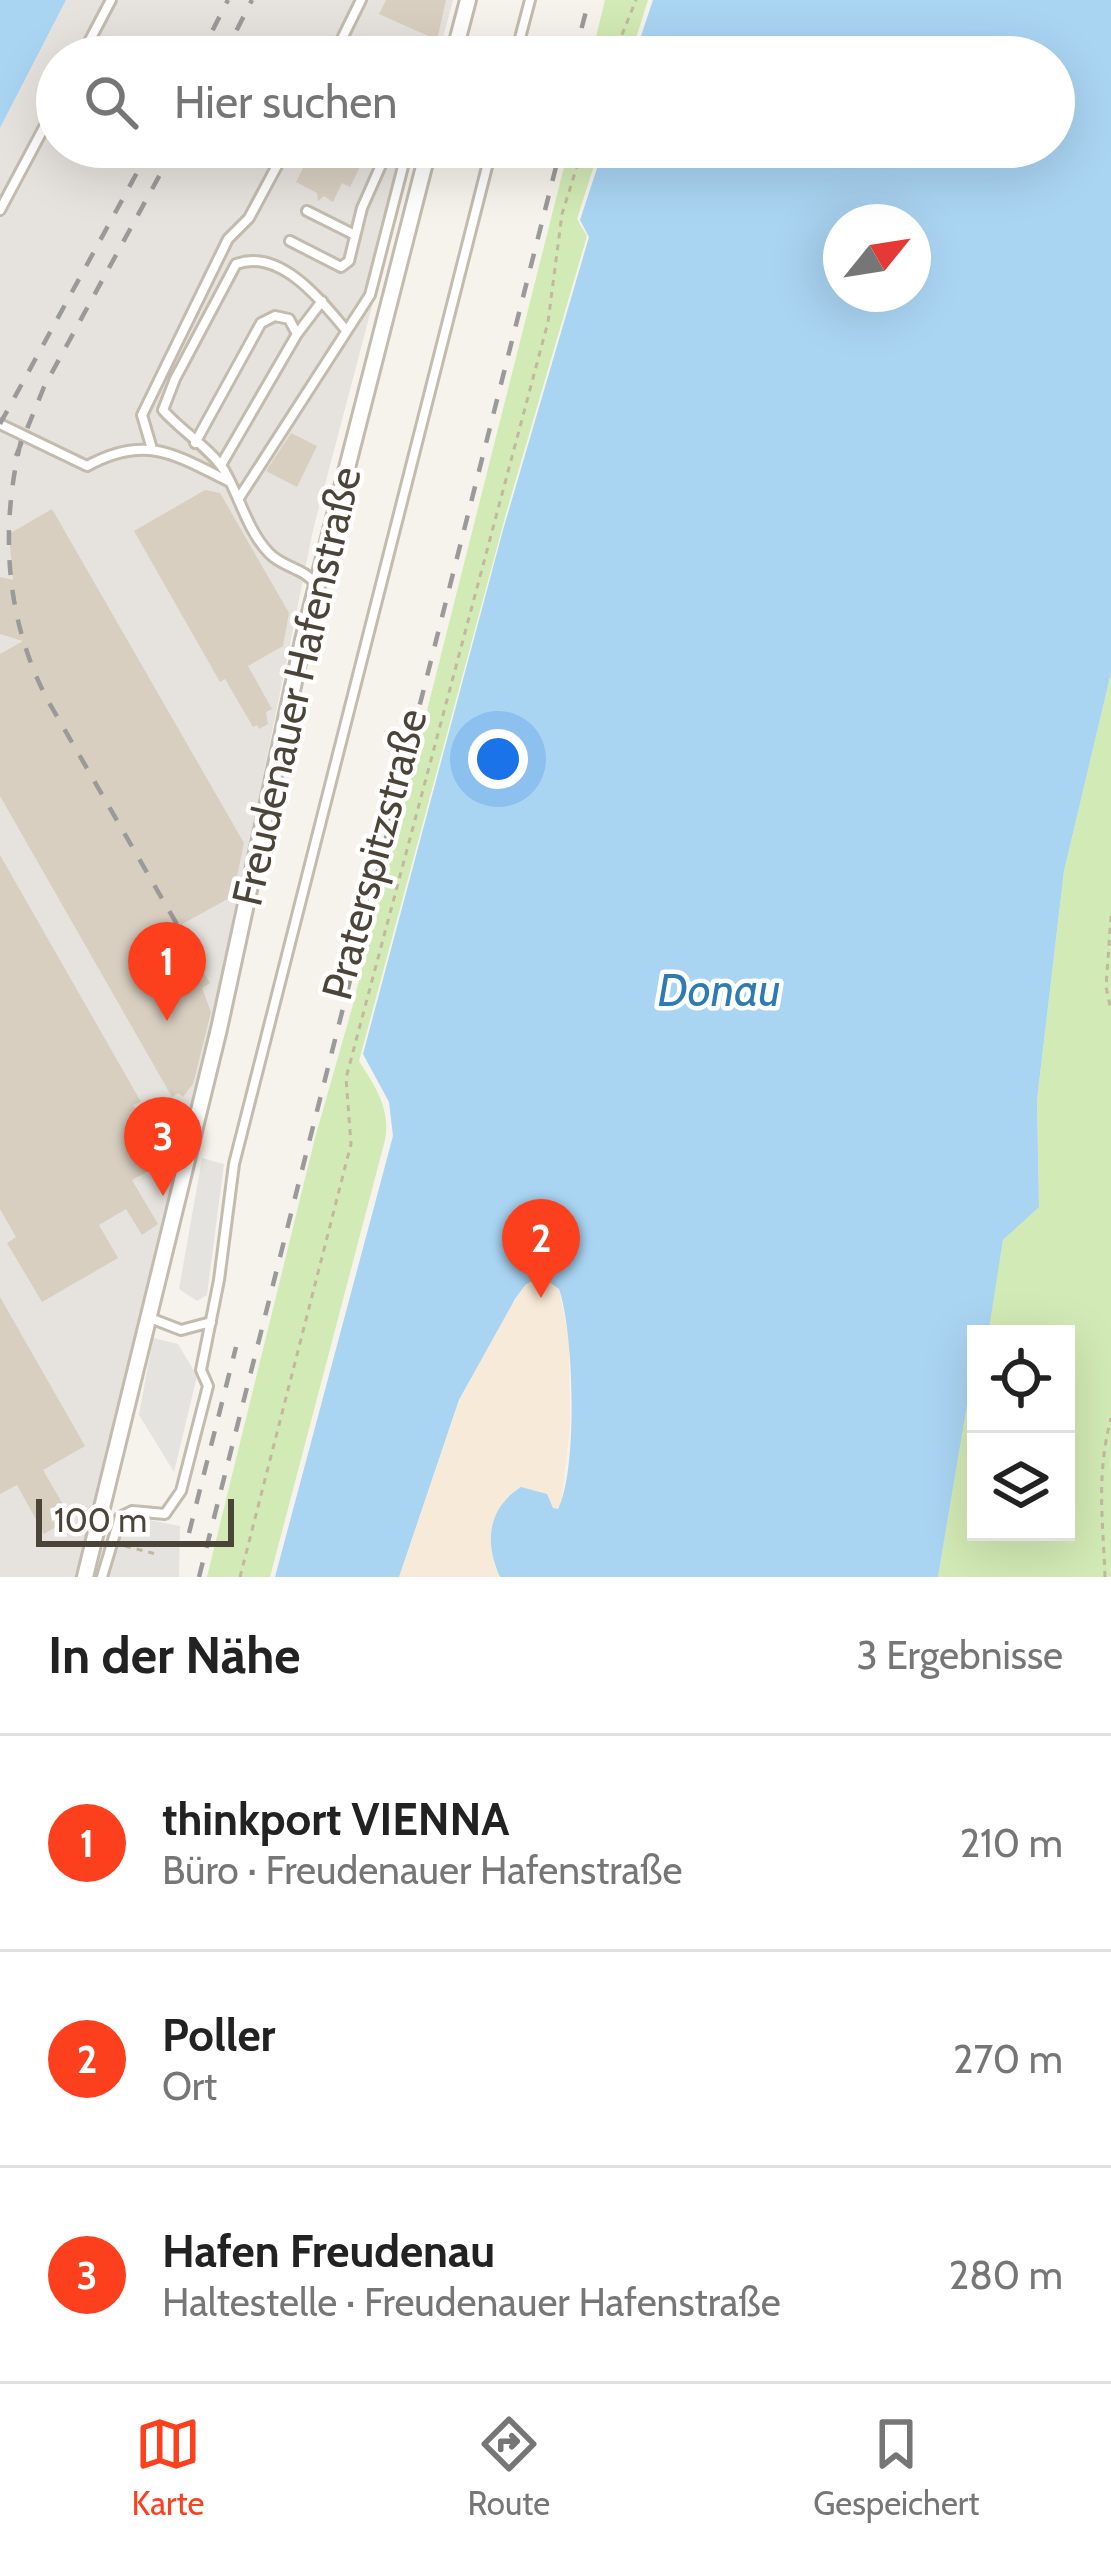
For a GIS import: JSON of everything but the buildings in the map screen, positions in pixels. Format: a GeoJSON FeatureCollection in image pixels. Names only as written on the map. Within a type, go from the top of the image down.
{"type":"FeatureCollection","features":[{"type":"Feature","properties":{"kind":"street"},"geometry":{"type":"LineString","coordinates":[[459,36],[468,0]]}},
{"type":"Feature","properties":{"kind":"street","name":"Freudenauer Hafenstraße"},"geometry":{"type":"LineString","coordinates":[[85,1577],[219,1029],[251,868],[317,588],[422,168]]}},
{"type":"Feature","properties":{"kind":"lane"},"geometry":{"type":"LineString","coordinates":[[92,36],[111,0]]}},
{"type":"Feature","properties":{"kind":"lane"},"geometry":{"type":"LineString","coordinates":[[344,36],[362,0]]}},
{"type":"Feature","properties":{"kind":"lane"},"geometry":{"type":"LineString","coordinates":[[521,36],[530,0]]}},
{"type":"Feature","properties":{"kind":"lane"},"geometry":{"type":"LineString","coordinates":[[0,210],[36,142]]}},
{"type":"Feature","properties":{"kind":"lane"},"geometry":{"type":"LineString","coordinates":[[152,449],[142,415],[228,239],[249,218],[276,168]]}},
{"type":"Feature","properties":{"kind":"lane"},"geometry":{"type":"LineString","coordinates":[[290,241],[341,267],[349,261],[362,208],[380,168]]}},
{"type":"Feature","properties":{"kind":"lane"},"geometry":{"type":"LineString","coordinates":[[238,499],[370,295],[403,168]]}},
{"type":"Feature","properties":{"kind":"lane"},"geometry":{"type":"LineString","coordinates":[[102,1577],[121,1517],[132,1510],[166,1514],[181,1491],[208,1386],[201,1370],[234,1165],[487,168]]}},
{"type":"Feature","properties":{"kind":"lane"},"geometry":{"type":"LineString","coordinates":[[307,212],[355,236]]}},
{"type":"Feature","properties":{"kind":"lane"},"geometry":{"type":"LineString","coordinates":[[317,588],[308,574],[272,557],[221,465],[163,410],[236,264],[250,260],[272,265],[315,292],[346,329]]}},
{"type":"Feature","properties":{"kind":"lane"},"geometry":{"type":"LineString","coordinates":[[221,465],[297,334],[322,301]]}},
{"type":"Feature","properties":{"kind":"lane"},"geometry":{"type":"LineString","coordinates":[[195,443],[261,323],[275,316],[289,319],[297,334]]}},
{"type":"Feature","properties":{"kind":"lane"},"geometry":{"type":"LineString","coordinates":[[0,424],[87,466],[128,448],[166,450],[230,482]]}},
{"type":"Feature","properties":{"kind":"lane"},"geometry":{"type":"LineString","coordinates":[[149,1317],[181,1330],[211,1322]]}},
{"type":"Feature","properties":{"kind":"path"},"geometry":{"type":"LineString","coordinates":[[621,36],[635,0]]}},
{"type":"Feature","properties":{"kind":"path","name":"Praterspitzstraße"},"geometry":{"type":"LineString","coordinates":[[240,1577],[351,1144],[346,1078],[548,322],[562,214],[576,168]]}},
{"type":"Feature","properties":{"kind":"path"},"geometry":{"type":"LineString","coordinates":[[1111,916],[1106,987],[1111,1010]]}},
{"type":"Feature","properties":{"kind":"path"},"geometry":{"type":"LineString","coordinates":[[1105,1577],[1100,1458],[1111,1418]]}},
{"type":"Feature","properties":{"kind":"path"},"geometry":{"type":"LineString","coordinates":[[110,1542],[156,1554]]}},
{"type":"Feature","properties":{"kind":"shaded area"},"geometry":{"type":"Polygon","coordinates":[[[66,0],[453,0],[444,36],[47,36],[66,0]]]}},
{"type":"Feature","properties":{"kind":"shaded area"},"geometry":{"type":"Polygon","coordinates":[[[36,58],[36,168],[408,168],[313,530],[214,1019],[76,1577],[0,1577],[0,128],[36,58]]]}},
{"type":"Feature","properties":{"kind":"shaded area"},"geometry":{"type":"Polygon","coordinates":[[[202,1158],[224,1164],[207,1295],[197,1301],[179,1289],[202,1158]]]}},
{"type":"Feature","properties":{"kind":"shaded area"},"geometry":{"type":"Polygon","coordinates":[[[537,1278],[551,1280],[559,1289],[569,1342],[570,1426],[561,1505],[493,1562],[500,1577],[399,1577],[460,1400],[505,1316],[526,1284],[537,1278]]]}},
{"type":"Feature","properties":{"kind":"shaded area"},"geometry":{"type":"Polygon","coordinates":[[[153,1338],[178,1344],[197,1376],[174,1472],[139,1415],[153,1338]]]}},
{"type":"Feature","properties":{"kind":"shaded area"},"geometry":{"type":"Polygon","coordinates":[[[139,1518],[180,1526],[179,1577],[107,1577],[123,1522],[139,1518]]]}},
{"type":"Feature","properties":{"kind":"green space"},"geometry":{"type":"Polygon","coordinates":[[[605,0],[648,0],[637,36],[596,36],[605,0]]]}},
{"type":"Feature","properties":{"kind":"green space"},"geometry":{"type":"Polygon","coordinates":[[[564,168],[593,168],[577,219],[587,236],[507,510],[359,1061],[384,1108],[385,1140],[270,1577],[207,1577],[315,1138],[564,168]]]}},
{"type":"Feature","properties":{"kind":"green space"},"geometry":{"type":"Polygon","coordinates":[[[1111,673],[1111,1577],[938,1577],[967,1404],[967,1541],[1075,1541],[1075,1325],[989,1325],[1003,1240],[1039,1206],[1037,1100],[1064,871],[1111,673]]]}},
{"type":"Feature","properties":{"kind":"water"},"geometry":{"type":"Polygon","coordinates":[[[0,0],[66,0],[47,36],[36,36],[36,58],[0,128],[0,0]]]}},
{"type":"Feature","properties":{"kind":"water","name":"Donau"},"geometry":{"type":"Polygon","coordinates":[[[653,0],[1111,0],[1111,673],[1064,871],[1037,1100],[1039,1207],[1003,1240],[989,1325],[967,1325],[967,1405],[938,1577],[500,1577],[491,1539],[502,1505],[521,1487],[547,1494],[558,1509],[569,1464],[568,1336],[559,1289],[542,1277],[526,1284],[515,1299],[459,1400],[399,1577],[275,1577],[393,1136],[389,1102],[363,1054],[503,530],[589,237],[580,220],[597,168],[1075,168],[1075,36],[641,36],[653,0]]]}},
{"type":"Feature","properties":{"kind":"railway"},"geometry":{"type":"LineString","coordinates":[[210,36],[228,0]]}},
{"type":"Feature","properties":{"kind":"railway"},"geometry":{"type":"LineString","coordinates":[[234,36],[252,0]]}},
{"type":"Feature","properties":{"kind":"railway"},"geometry":{"type":"LineString","coordinates":[[580,36],[589,0]]}},
{"type":"Feature","properties":{"kind":"railway"},"geometry":{"type":"LineString","coordinates":[[0,424],[140,168]]}},
{"type":"Feature","properties":{"kind":"railway"},"geometry":{"type":"LineString","coordinates":[[16,456],[44,387],[164,168]]}},
{"type":"Feature","properties":{"kind":"railway"},"geometry":{"type":"LineString","coordinates":[[199,1577],[556,168]]}},
{"type":"Feature","properties":{"kind":"railway"},"geometry":{"type":"LineString","coordinates":[[21,441],[9,540],[22,637],[47,699],[190,947]]}},
{"type":"Feature","properties":{"kind":"railway"},"geometry":{"type":"LineString","coordinates":[[189,1533],[236,1347]]}},
{"type":"Feature","properties":{"kind":"place","name":"thinkport VIENNA"},"geometry":{"type":"Point","coordinates":[167,1021]}},
{"type":"Feature","properties":{"kind":"place","name":"Hafen Freudenau"},"geometry":{"type":"Point","coordinates":[163,1196]}},
{"type":"Feature","properties":{"kind":"place","name":"Poller"},"geometry":{"type":"Point","coordinates":[541,1298]}}]}
